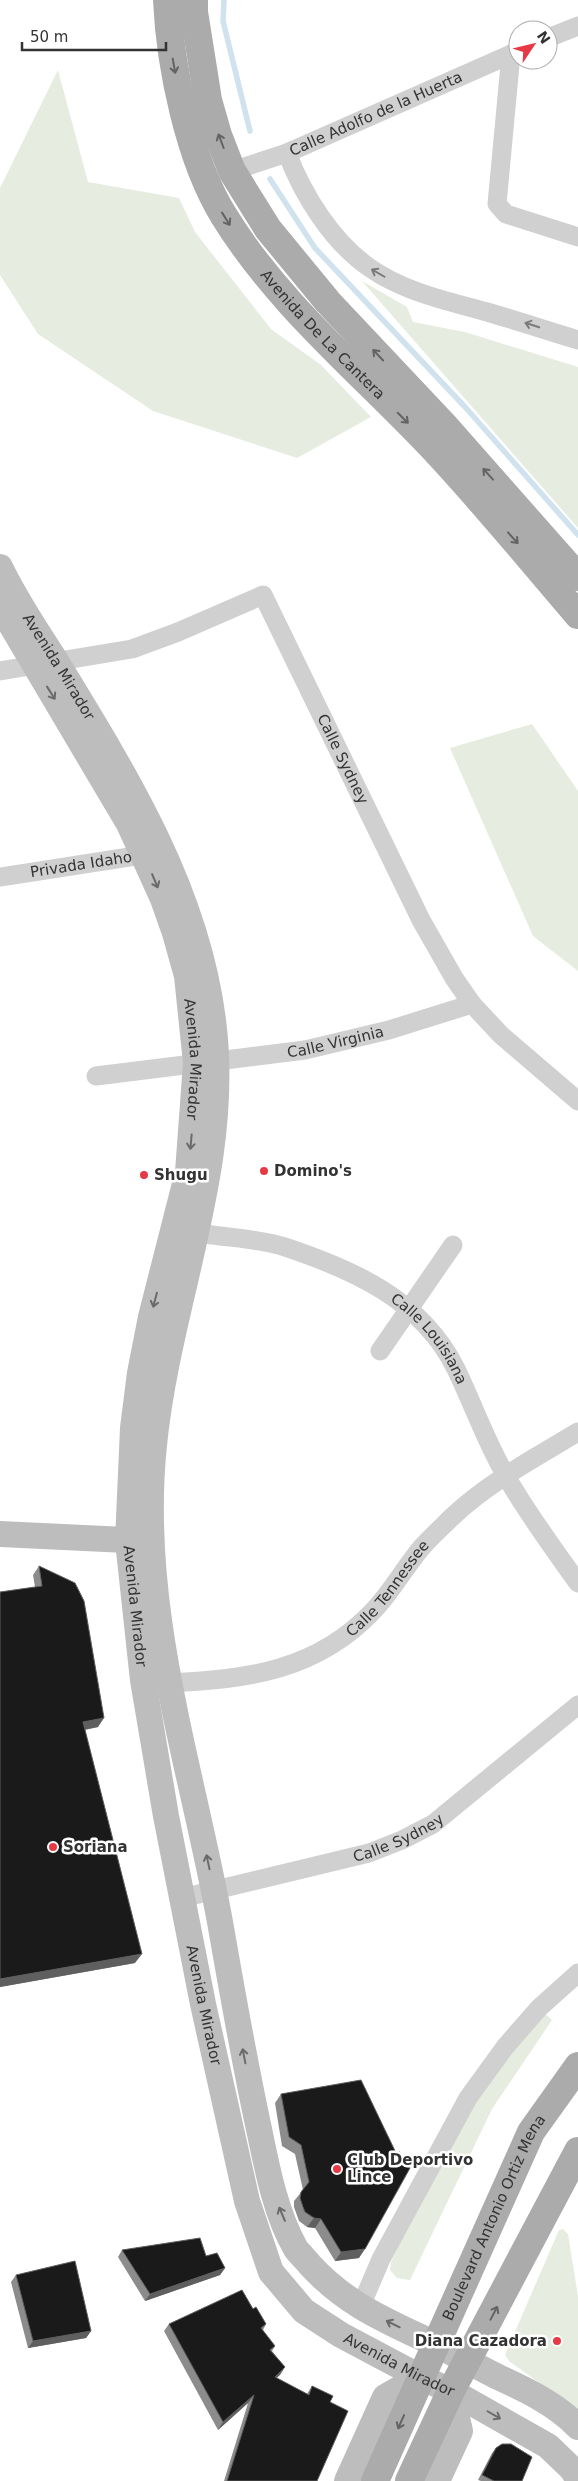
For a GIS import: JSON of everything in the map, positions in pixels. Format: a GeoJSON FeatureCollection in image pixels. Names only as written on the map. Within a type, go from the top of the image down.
{"type":"FeatureCollection","features":[{"type":"Feature","properties":{"kind":"main road","name":"Avenida De La Cantera"},"geometry":{"type":"LineString","coordinates":[[168,0],[174,66],[185,117],[206,179],[223,214],[241,242],[263,272],[295,307],[430,445],[527,553],[578,615]]}},
{"type":"Feature","properties":{"kind":"main road","name":"Avenida De La Cantera"},"geometry":{"type":"LineString","coordinates":[[194,0],[194,12],[208,100],[218,135],[232,171],[268,229],[298,267],[449,431],[578,577]]}},
{"type":"Feature","properties":{"kind":"main road","name":"Avenida Mirador"},"geometry":{"type":"LineString","coordinates":[[0,567],[46,664]]}},
{"type":"Feature","properties":{"kind":"main road","name":"Avenida Mirador"},"geometry":{"type":"LineString","coordinates":[[0,606],[46,664],[138,800],[154,854],[191,923],[202,964],[214,1023],[206,1062],[212,1149],[186,1231],[158,1409],[150,1494],[139,1541],[143,1680],[182,1898],[246,2201],[272,2272],[304,2311],[341,2335],[420,2377],[451,2390],[548,2446],[572,2469],[578,2479]]}},
{"type":"Feature","properties":{"kind":"main road"},"geometry":{"type":"LineString","coordinates":[[0,1534],[139,1541]]}},
{"type":"Feature","properties":{"kind":"main road","name":"Avenida Mirador"},"geometry":{"type":"LineString","coordinates":[[139,1541],[155,1592],[169,1684],[214,1890],[245,2062],[273,2193],[297,2250],[325,2281],[360,2308],[536,2395],[570,2418],[578,2427]]}},
{"type":"Feature","properties":{"kind":"main road","name":"Boulevard Antonio Ortiz Mena"},"geometry":{"type":"LineString","coordinates":[[375,2481],[530,2132],[578,2066]]}},
{"type":"Feature","properties":{"kind":"main road"},"geometry":{"type":"LineString","coordinates":[[409,2481],[451,2390],[468,2362],[578,2151]]}},
{"type":"Feature","properties":{"kind":"main road"},"geometry":{"type":"LineString","coordinates":[[347,2481],[385,2397],[420,2377]]}},
{"type":"Feature","properties":{"kind":"main road"},"geometry":{"type":"LineString","coordinates":[[438,2481],[460,2431],[451,2390]]}},
{"type":"Feature","properties":{"kind":"street"},"geometry":{"type":"LineString","coordinates":[[558,34],[578,26]]}},
{"type":"Feature","properties":{"kind":"street","name":"Calle Adolfo de la Huerta"},"geometry":{"type":"LineString","coordinates":[[232,171],[287,153],[508,56]]}},
{"type":"Feature","properties":{"kind":"street"},"geometry":{"type":"LineString","coordinates":[[513,70],[497,204],[506,214],[578,237]]}},
{"type":"Feature","properties":{"kind":"street"},"geometry":{"type":"LineString","coordinates":[[287,153],[306,195],[326,222],[358,258],[371,269],[412,289],[578,340]]}},
{"type":"Feature","properties":{"kind":"street","name":"Calle Sydney"},"geometry":{"type":"LineString","coordinates":[[46,664],[140,646],[263,595],[438,953],[472,1004],[535,1066],[578,1101]]}},
{"type":"Feature","properties":{"kind":"street"},"geometry":{"type":"LineString","coordinates":[[0,671],[46,664]]}},
{"type":"Feature","properties":{"kind":"street","name":"Privada Idaho"},"geometry":{"type":"LineString","coordinates":[[0,877],[154,854]]}},
{"type":"Feature","properties":{"kind":"street","name":"Calle Virginia"},"geometry":{"type":"LineString","coordinates":[[96,1076],[305,1050],[345,1042],[472,1004]]}},
{"type":"Feature","properties":{"kind":"street","name":"Calle Louisiana"},"geometry":{"type":"LineString","coordinates":[[186,1231],[283,1246],[344,1269],[377,1284],[410,1308],[438,1338],[455,1367],[505,1475],[578,1583]]}},
{"type":"Feature","properties":{"kind":"street"},"geometry":{"type":"LineString","coordinates":[[380,1351],[453,1245]]}},
{"type":"Feature","properties":{"kind":"street","name":"Calle Tennessee"},"geometry":{"type":"LineString","coordinates":[[169,1684],[221,1680],[277,1670],[308,1658],[339,1642],[374,1610],[422,1546],[454,1515],[505,1475],[578,1432]]}},
{"type":"Feature","properties":{"kind":"street","name":"Calle Sydney"},"geometry":{"type":"LineString","coordinates":[[182,1898],[368,1853],[402,1840],[433,1824],[578,1705]]}},
{"type":"Feature","properties":{"kind":"street"},"geometry":{"type":"LineString","coordinates":[[360,2308],[381,2259],[468,2098],[505,2048],[539,2008],[578,1972]]}},
{"type":"Feature","properties":{"kind":"shaded area"},"geometry":{"type":"Polygon","coordinates":[[[58,70],[88,182],[179,198],[195,232],[271,329],[321,365],[371,417],[297,458],[153,411],[38,334],[0,275],[0,188],[58,70]]]}},
{"type":"Feature","properties":{"kind":"shaded area"},"geometry":{"type":"Polygon","coordinates":[[[362,281],[407,307],[413,322],[465,332],[578,367],[578,528],[362,281]]]}},
{"type":"Feature","properties":{"kind":"shaded area"},"geometry":{"type":"Polygon","coordinates":[[[532,724],[578,791],[578,971],[533,936],[450,748],[532,724]]]}},
{"type":"Feature","properties":{"kind":"shaded area"},"geometry":{"type":"Polygon","coordinates":[[[541,2010],[552,2020],[492,2109],[410,2280],[397,2278],[390,2270],[391,2262],[450,2135],[541,2010]]]}},
{"type":"Feature","properties":{"kind":"shaded area"},"geometry":{"type":"Polygon","coordinates":[[[563,2229],[568,2234],[578,2296],[578,2414],[571,2406],[509,2361],[505,2355],[559,2230],[563,2229]]]}},
{"type":"Feature","properties":{"kind":"building","name":"Soriana"},"geometry":{"type":"Polygon","coordinates":[[[39,1566],[75,1583],[84,1601],[104,1718],[83,1722],[142,1954],[0,1979],[0,1592],[42,1586],[39,1566]]]}},
{"type":"Feature","properties":{"kind":"building","name":"Club Deportivo Lince"},"geometry":{"type":"Polygon","coordinates":[[[361,2080],[397,2155],[399,2151],[410,2168],[365,2249],[341,2252],[321,2219],[314,2218],[305,2212],[303,2207],[300,2198],[301,2192],[309,2182],[301,2145],[289,2137],[281,2094],[361,2080]]]}},
{"type":"Feature","properties":{"kind":"building"},"geometry":{"type":"Polygon","coordinates":[[[200,2238],[206,2256],[217,2253],[225,2268],[150,2294],[122,2250],[200,2238]]]}},
{"type":"Feature","properties":{"kind":"building"},"geometry":{"type":"Polygon","coordinates":[[[75,2261],[91,2331],[33,2341],[16,2275],[75,2261]]]}},
{"type":"Feature","properties":{"kind":"building"},"geometry":{"type":"Polygon","coordinates":[[[242,2290],[253,2309],[256,2307],[266,2324],[261,2328],[275,2346],[270,2350],[285,2367],[275,2377],[309,2395],[312,2386],[333,2396],[330,2402],[348,2411],[317,2481],[227,2481],[254,2395],[223,2422],[169,2324],[242,2290]]]}},
{"type":"Feature","properties":{"kind":"building"},"geometry":{"type":"Polygon","coordinates":[[[502,2444],[511,2444],[532,2457],[522,2481],[494,2481],[482,2475],[496,2448],[502,2444]]]}},
{"type":"Feature","properties":{"kind":"waterway"},"geometry":{"type":"LineString","coordinates":[[224,0],[223,21],[250,131]]}},
{"type":"Feature","properties":{"kind":"waterway"},"geometry":{"type":"LineString","coordinates":[[270,179],[315,248],[466,408],[578,535]]}},
{"type":"Feature","properties":{"kind":"place","name":"Domino's"},"geometry":{"type":"Point","coordinates":[264,1171]}},
{"type":"Feature","properties":{"kind":"place","name":"Shugu"},"geometry":{"type":"Point","coordinates":[144,1175]}},
{"type":"Feature","properties":{"kind":"place","name":"Soriana"},"geometry":{"type":"Point","coordinates":[53,1847]}},
{"type":"Feature","properties":{"kind":"place","name":"Club Deportivo Lince"},"geometry":{"type":"Point","coordinates":[337,2169]}},
{"type":"Feature","properties":{"kind":"place","name":"Diana Cazadora"},"geometry":{"type":"Point","coordinates":[557,2341]}}]}
